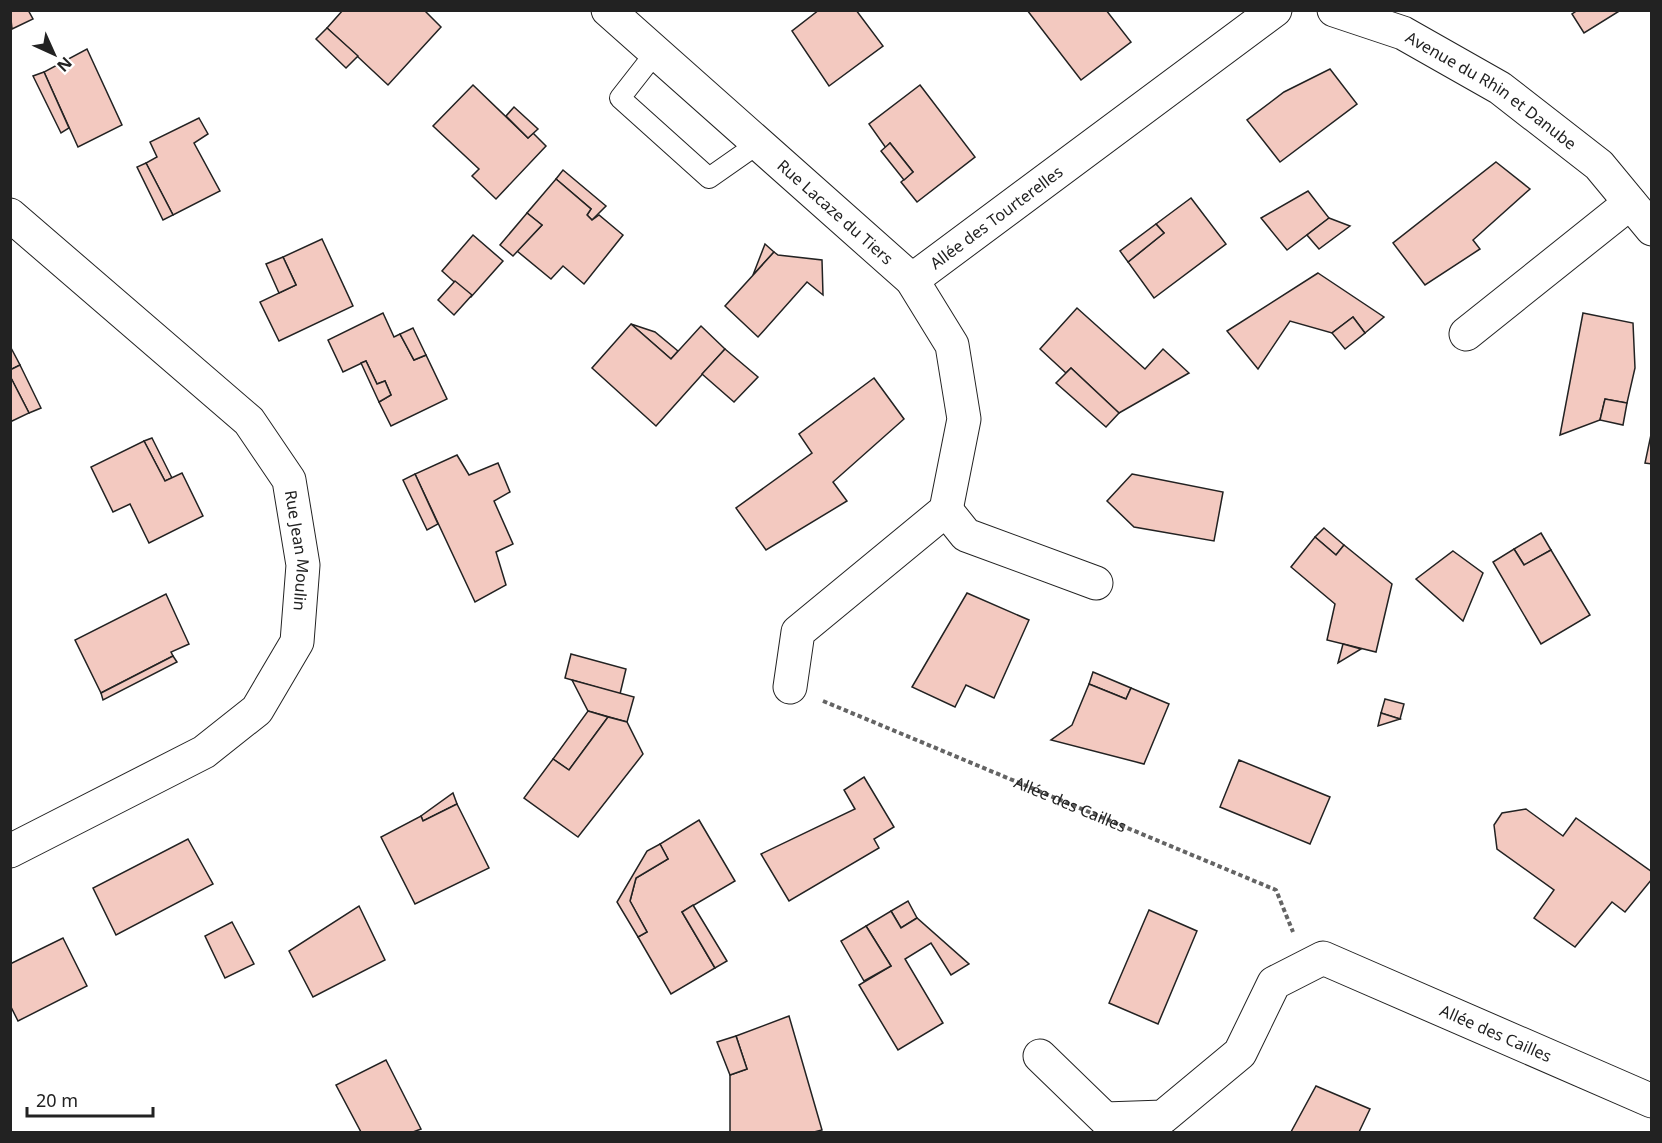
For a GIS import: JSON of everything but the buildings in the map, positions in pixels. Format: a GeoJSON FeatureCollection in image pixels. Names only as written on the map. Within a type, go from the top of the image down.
{"type":"FeatureCollection","features":[{"type":"Feature","properties":{"kind":"street","name":"Rue Lacaze du Tiers"},"geometry":{"type":"LineString","coordinates":[[608,10],[912,280]]}},
{"type":"Feature","properties":{"kind":"street","name":"Allée des Tourterelles"},"geometry":{"type":"LineString","coordinates":[[946,510],[964,418],[952,345],[912,280],[1275,10]]}},
{"type":"Feature","properties":{"kind":"street","name":"Avenue du Rhin et Danube"},"geometry":{"type":"LineString","coordinates":[[1334,10],[1408,22],[1500,88],[1599,165],[1645,214],[1466,334]]}},
{"type":"Feature","properties":{"kind":"street","name":"Rue Jean Moulin"},"geometry":{"type":"LineString","coordinates":[[10,215],[249,421],[289,480],[303,565],[297,642],[257,710],[204,752],[10,851]]}},
{"type":"Feature","properties":{"kind":"street"},"geometry":{"type":"LineString","coordinates":[[790,687],[798,632],[946,510],[966,535],[1096,583]]}},
{"type":"Feature","properties":{"kind":"street","name":"Allée des Cailles"},"geometry":{"type":"LineString","coordinates":[[1040,1056],[1105,1119],[1163,1117],[1240,1053],[1274,983],[1323,958],[1652,1101]]}},
{"type":"Feature","properties":{"kind":"lane"},"geometry":{"type":"LineString","coordinates":[[656,52],[620,98],[709,178],[759,143]]}},
{"type":"Feature","properties":{"kind":"path","name":"Allée des Cailles"},"geometry":{"type":"LineString","coordinates":[[790,687],[1276,890],[1307,966]]}}]}
